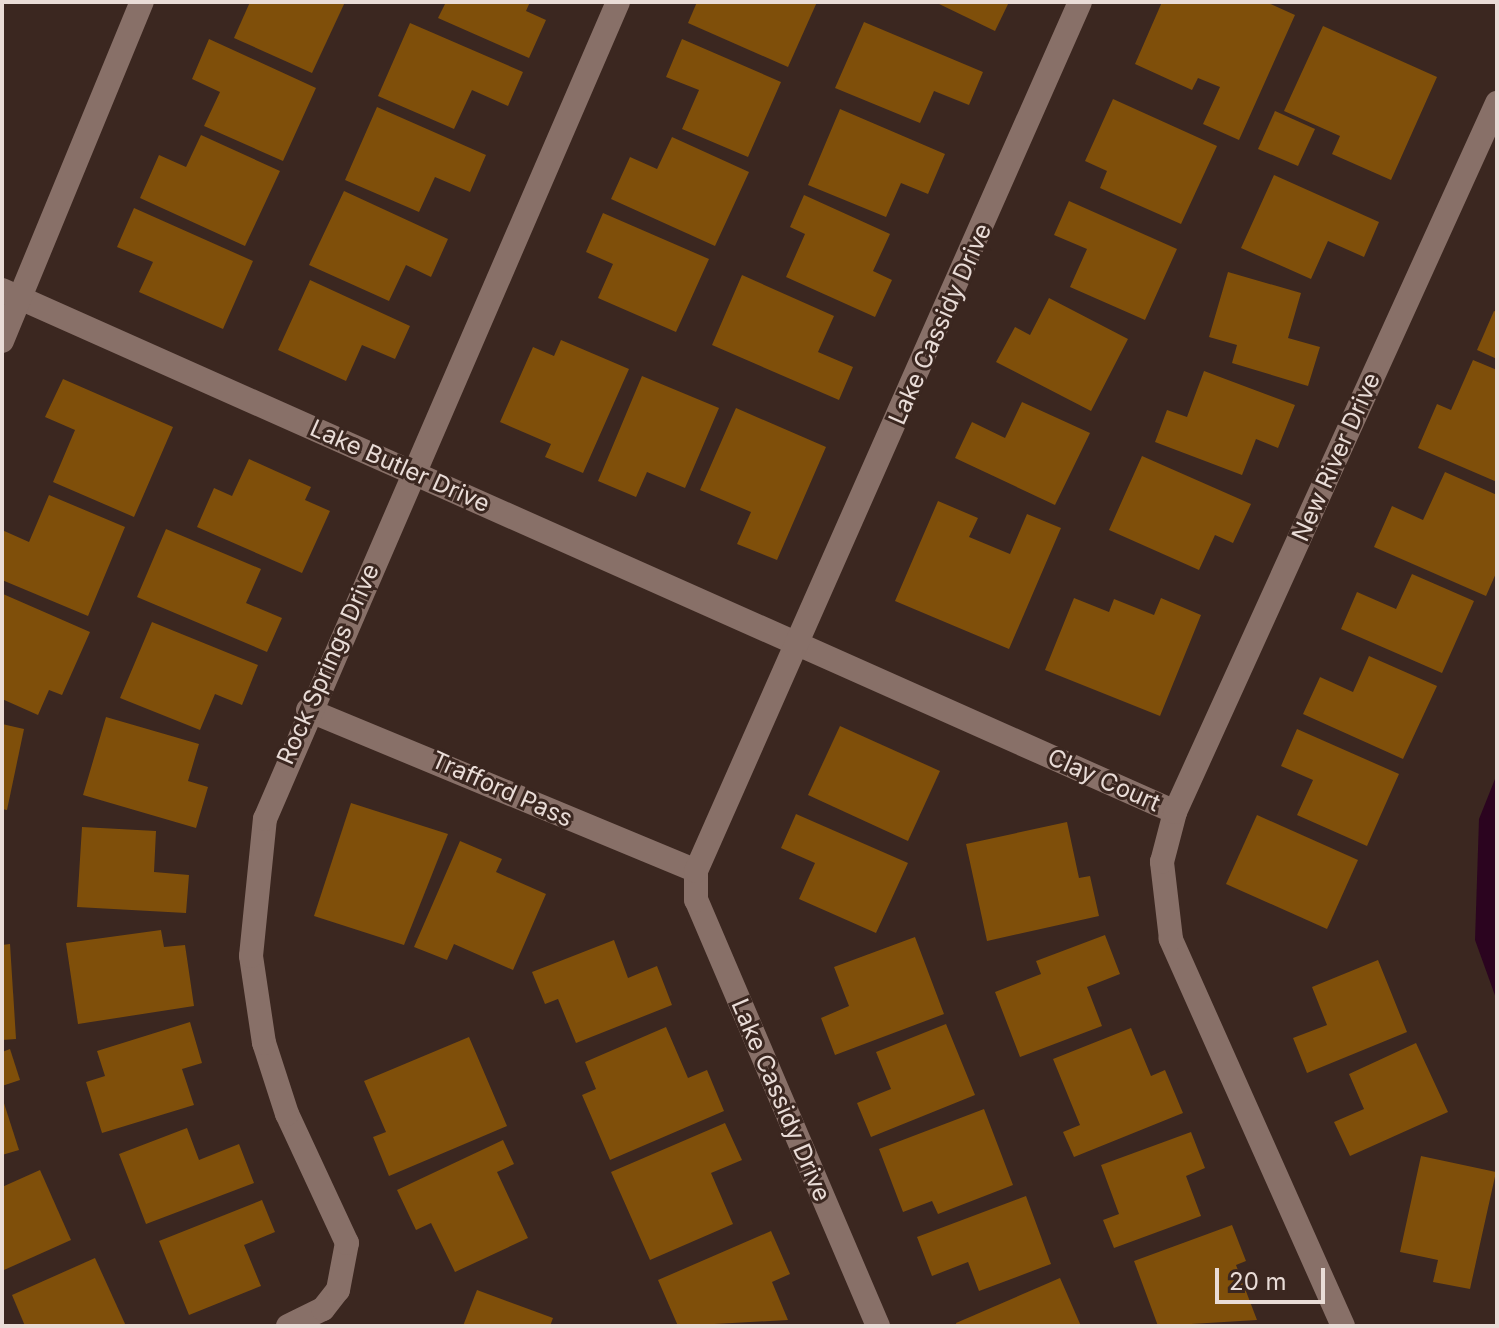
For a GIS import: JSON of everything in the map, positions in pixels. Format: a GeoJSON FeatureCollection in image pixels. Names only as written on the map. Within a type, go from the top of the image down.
{"type":"FeatureCollection","features":[{"type":"Feature","properties":{"kind":"street"},"geometry":{"type":"LineString","coordinates":[[2,341],[12,294],[142,2]]}},
{"type":"Feature","properties":{"kind":"street","name":"Rock Springs Drive"},"geometry":{"type":"LineString","coordinates":[[288,1326],[323,1309],[338,1290],[347,1243],[287,1114],[254,990],[253,887],[265,819],[308,710],[618,2]]}},
{"type":"Feature","properties":{"kind":"street","name":"Lake Cassidy Drive"},"geometry":{"type":"LineString","coordinates":[[798,644],[1080,2]]}},
{"type":"Feature","properties":{"kind":"street","name":"New River Drive"},"geometry":{"type":"LineString","coordinates":[[1175,812],[1497,103]]}},
{"type":"Feature","properties":{"kind":"street","name":"Lake Butler Drive"},"geometry":{"type":"LineString","coordinates":[[12,294],[798,644]]}},
{"type":"Feature","properties":{"kind":"street"},"geometry":{"type":"LineString","coordinates":[[696,871],[798,644]]}},
{"type":"Feature","properties":{"kind":"street","name":"Clay Court"},"geometry":{"type":"LineString","coordinates":[[798,644],[1175,812],[1162,862],[1171,939],[1343,1326]]}},
{"type":"Feature","properties":{"kind":"street","name":"Trafford Pass"},"geometry":{"type":"LineString","coordinates":[[308,710],[696,871]]}},
{"type":"Feature","properties":{"kind":"street","name":"Lake Cassidy Drive"},"geometry":{"type":"LineString","coordinates":[[696,871],[696,900],[878,1326]]}},
{"type":"Feature","properties":{"kind":"shaded area"},"geometry":{"type":"Polygon","coordinates":[[[1497,774],[1497,1001],[1475,940],[1479,819],[1497,774]]]}},
{"type":"Feature","properties":{"kind":"building"},"geometry":{"type":"Polygon","coordinates":[[[250,2],[345,2],[312,73],[234,38],[250,2]]]}},
{"type":"Feature","properties":{"kind":"building"},"geometry":{"type":"Polygon","coordinates":[[[446,2],[530,2],[526,11],[546,20],[529,58],[438,18],[446,2]]]}},
{"type":"Feature","properties":{"kind":"building"},"geometry":{"type":"Polygon","coordinates":[[[697,2],[817,2],[788,67],[688,23],[697,2]]]}},
{"type":"Feature","properties":{"kind":"building"},"geometry":{"type":"Polygon","coordinates":[[[935,2],[1009,2],[995,31],[935,2]]]}},
{"type":"Feature","properties":{"kind":"building"},"geometry":{"type":"Polygon","coordinates":[[[1162,2],[1266,2],[1295,15],[1239,140],[1203,124],[1220,87],[1198,78],[1192,90],[1135,64],[1162,2]]]}},
{"type":"Feature","properties":{"kind":"building"},"geometry":{"type":"Polygon","coordinates":[[[864,22],[983,72],[969,105],[934,91],[920,123],[835,88],[864,22]]]}},
{"type":"Feature","properties":{"kind":"building"},"geometry":{"type":"Polygon","coordinates":[[[410,23],[523,72],[508,106],[472,90],[454,129],[378,96],[410,23]]]}},
{"type":"Feature","properties":{"kind":"building"},"geometry":{"type":"Polygon","coordinates":[[[1323,26],[1437,77],[1391,180],[1332,154],[1340,136],[1284,111],[1323,26]]]}},
{"type":"Feature","properties":{"kind":"building"},"geometry":{"type":"Polygon","coordinates":[[[209,39],[316,88],[283,161],[204,126],[220,92],[192,79],[209,39]]]}},
{"type":"Feature","properties":{"kind":"building"},"geometry":{"type":"Polygon","coordinates":[[[682,39],[781,82],[748,157],[682,129],[699,90],[666,77],[682,39]]]}},
{"type":"Feature","properties":{"kind":"building"},"geometry":{"type":"Polygon","coordinates":[[[1113,99],[1217,146],[1181,224],[1100,188],[1107,171],[1085,161],[1113,99]]]}},
{"type":"Feature","properties":{"kind":"building"},"geometry":{"type":"Polygon","coordinates":[[[377,107],[486,155],[470,192],[435,177],[419,212],[345,180],[377,107]]]}},
{"type":"Feature","properties":{"kind":"building"},"geometry":{"type":"Polygon","coordinates":[[[840,109],[945,154],[928,194],[901,183],[886,217],[808,185],[840,109]]]}},
{"type":"Feature","properties":{"kind":"building"},"geometry":{"type":"Polygon","coordinates":[[[1275,111],[1315,129],[1298,166],[1258,149],[1275,111]]]}},
{"type":"Feature","properties":{"kind":"building"},"geometry":{"type":"Polygon","coordinates":[[[201,135],[280,171],[245,246],[140,198],[159,155],[186,167],[201,135]]]}},
{"type":"Feature","properties":{"kind":"building"},"geometry":{"type":"Polygon","coordinates":[[[672,137],[749,172],[715,246],[611,199],[630,157],[657,169],[672,137]]]}},
{"type":"Feature","properties":{"kind":"building"},"geometry":{"type":"Polygon","coordinates":[[[1274,175],[1379,222],[1364,257],[1328,241],[1311,279],[1241,248],[1274,175]]]}},
{"type":"Feature","properties":{"kind":"building"},"geometry":{"type":"Polygon","coordinates":[[[344,191],[448,239],[431,277],[406,265],[389,301],[309,265],[344,191]]]}},
{"type":"Feature","properties":{"kind":"building"},"geometry":{"type":"Polygon","coordinates":[[[804,195],[890,234],[873,271],[892,280],[875,317],[786,277],[805,234],[790,227],[804,195]]]}},
{"type":"Feature","properties":{"kind":"building"},"geometry":{"type":"Polygon","coordinates":[[[1069,201],[1177,249],[1145,320],[1070,287],[1087,249],[1054,235],[1069,201]]]}},
{"type":"Feature","properties":{"kind":"building"},"geometry":{"type":"Polygon","coordinates":[[[134,208],[253,261],[223,329],[139,292],[153,262],[117,247],[134,208]]]}},
{"type":"Feature","properties":{"kind":"building"},"geometry":{"type":"Polygon","coordinates":[[[603,213],[709,259],[676,332],[598,298],[613,264],[586,252],[603,213]]]}},
{"type":"Feature","properties":{"kind":"building"},"geometry":{"type":"Polygon","coordinates":[[[1228,272],[1301,293],[1288,338],[1320,347],[1308,386],[1232,363],[1237,345],[1209,337],[1228,272]]]}},
{"type":"Feature","properties":{"kind":"building"},"geometry":{"type":"Polygon","coordinates":[[[742,275],[834,316],[818,352],[853,367],[839,400],[712,345],[742,275]]]}},
{"type":"Feature","properties":{"kind":"building"},"geometry":{"type":"Polygon","coordinates":[[[310,280],[410,326],[395,359],[362,345],[346,381],[278,350],[310,280]]]}},
{"type":"Feature","properties":{"kind":"building"},"geometry":{"type":"Polygon","coordinates":[[[1049,298],[1128,339],[1091,411],[996,362],[1015,327],[1030,335],[1049,298]]]}},
{"type":"Feature","properties":{"kind":"building"},"geometry":{"type":"Polygon","coordinates":[[[1494,311],[1497,312],[1497,359],[1477,350],[1494,311]]]}},
{"type":"Feature","properties":{"kind":"building"},"geometry":{"type":"Polygon","coordinates":[[[561,340],[629,369],[583,473],[545,457],[551,444],[500,422],[533,347],[554,356],[561,340]]]}},
{"type":"Feature","properties":{"kind":"building"},"geometry":{"type":"Polygon","coordinates":[[[1473,360],[1497,370],[1497,482],[1418,448],[1437,404],[1451,410],[1473,360]]]}},
{"type":"Feature","properties":{"kind":"building"},"geometry":{"type":"Polygon","coordinates":[[[1204,371],[1295,405],[1278,448],[1256,439],[1242,475],[1155,442],[1167,410],[1187,417],[1204,371]]]}},
{"type":"Feature","properties":{"kind":"building"},"geometry":{"type":"Polygon","coordinates":[[[642,376],[719,408],[685,488],[647,472],[636,497],[598,481],[642,376]]]}},
{"type":"Feature","properties":{"kind":"building"},"geometry":{"type":"Polygon","coordinates":[[[63,379],[173,427],[134,517],[53,482],[75,430],[45,417],[63,379]]]}},
{"type":"Feature","properties":{"kind":"building"},"geometry":{"type":"Polygon","coordinates":[[[1022,402],[1090,433],[1055,505],[955,458],[972,422],[1005,438],[1022,402]]]}},
{"type":"Feature","properties":{"kind":"building"},"geometry":{"type":"Polygon","coordinates":[[[736,408],[826,447],[777,560],[737,544],[751,512],[700,490],[736,408]]]}},
{"type":"Feature","properties":{"kind":"building"},"geometry":{"type":"Polygon","coordinates":[[[1142,456],[1251,504],[1233,543],[1215,535],[1199,570],[1109,530],[1142,456]]]}},
{"type":"Feature","properties":{"kind":"building"},"geometry":{"type":"Polygon","coordinates":[[[249,459],[311,487],[305,500],[330,511],[302,573],[197,527],[214,488],[232,496],[249,459]]]}},
{"type":"Feature","properties":{"kind":"building"},"geometry":{"type":"Polygon","coordinates":[[[1445,472],[1497,495],[1497,571],[1486,596],[1374,547],[1392,506],[1423,520],[1445,472]]]}},
{"type":"Feature","properties":{"kind":"building"},"geometry":{"type":"Polygon","coordinates":[[[49,495],[125,527],[88,616],[2,580],[2,530],[29,542],[49,495]]]}},
{"type":"Feature","properties":{"kind":"building"},"geometry":{"type":"Polygon","coordinates":[[[938,501],[978,518],[969,537],[1010,554],[1027,514],[1061,528],[1009,649],[895,601],[938,501]]]}},
{"type":"Feature","properties":{"kind":"building"},"geometry":{"type":"Polygon","coordinates":[[[166,529],[261,569],[246,603],[282,618],[267,652],[137,597],[166,529]]]}},
{"type":"Feature","properties":{"kind":"building"},"geometry":{"type":"Polygon","coordinates":[[[1412,574],[1474,601],[1442,673],[1341,629],[1357,592],[1396,609],[1412,574]]]}},
{"type":"Feature","properties":{"kind":"building"},"geometry":{"type":"Polygon","coordinates":[[[3,594],[90,632],[62,695],[49,690],[38,715],[2,699],[3,594]]]}},
{"type":"Feature","properties":{"kind":"building"},"geometry":{"type":"Polygon","coordinates":[[[1074,598],[1109,612],[1114,599],[1154,615],[1161,598],[1201,615],[1160,716],[1045,670],[1074,598]]]}},
{"type":"Feature","properties":{"kind":"building"},"geometry":{"type":"Polygon","coordinates":[[[152,622],[258,665],[242,705],[215,694],[200,730],[120,698],[152,622]]]}},
{"type":"Feature","properties":{"kind":"building"},"geometry":{"type":"Polygon","coordinates":[[[1369,656],[1437,686],[1403,759],[1303,714],[1320,677],[1353,692],[1369,656]]]}},
{"type":"Feature","properties":{"kind":"building"},"geometry":{"type":"Polygon","coordinates":[[[106,717],[199,744],[188,781],[208,787],[196,828],[83,795],[106,717]]]}},
{"type":"Feature","properties":{"kind":"building"},"geometry":{"type":"Polygon","coordinates":[[[2,724],[24,729],[7,810],[2,809],[2,724]]]}},
{"type":"Feature","properties":{"kind":"building"},"geometry":{"type":"Polygon","coordinates":[[[840,726],[940,771],[908,841],[808,795],[840,726]]]}},
{"type":"Feature","properties":{"kind":"building"},"geometry":{"type":"Polygon","coordinates":[[[1297,729],[1399,774],[1367,846],[1297,815],[1313,780],[1281,766],[1297,729]]]}},
{"type":"Feature","properties":{"kind":"building"},"geometry":{"type":"Polygon","coordinates":[[[351,803],[448,834],[404,945],[314,916],[351,803]]]}},
{"type":"Feature","properties":{"kind":"building"},"geometry":{"type":"Polygon","coordinates":[[[796,814],[908,863],[876,933],[799,899],[815,863],[781,848],[796,814]]]}},
{"type":"Feature","properties":{"kind":"building"},"geometry":{"type":"Polygon","coordinates":[[[1257,815],[1358,860],[1327,929],[1226,884],[1257,815]]]}},
{"type":"Feature","properties":{"kind":"building"},"geometry":{"type":"Polygon","coordinates":[[[1067,822],[1079,878],[1090,876],[1099,916],[987,941],[966,844],[1067,822]]]}},
{"type":"Feature","properties":{"kind":"building"},"geometry":{"type":"Polygon","coordinates":[[[82,827],[156,831],[154,872],[189,875],[186,913],[77,907],[82,827]]]}},
{"type":"Feature","properties":{"kind":"building"},"geometry":{"type":"Polygon","coordinates":[[[460,841],[502,859],[496,872],[546,894],[513,970],[454,944],[447,960],[414,947],[460,841]]]}},
{"type":"Feature","properties":{"kind":"building"},"geometry":{"type":"Polygon","coordinates":[[[161,930],[164,947],[185,945],[194,1006],[78,1024],[66,943],[161,930]]]}},
{"type":"Feature","properties":{"kind":"building"},"geometry":{"type":"Polygon","coordinates":[[[1105,935],[1120,974],[1087,987],[1102,1026],[1020,1057],[995,992],[1041,974],[1036,961],[1105,935]]]}},
{"type":"Feature","properties":{"kind":"building"},"geometry":{"type":"Polygon","coordinates":[[[915,937],[944,1014],[835,1055],[821,1018],[849,1006],[834,967],[915,937]]]}},
{"type":"Feature","properties":{"kind":"building"},"geometry":{"type":"Polygon","coordinates":[[[614,940],[628,978],[657,966],[672,1005],[576,1043],[558,999],[545,1004],[532,972],[614,940]]]}},
{"type":"Feature","properties":{"kind":"building"},"geometry":{"type":"Polygon","coordinates":[[[10,944],[16,1039],[2,1040],[2,945],[10,944]]]}},
{"type":"Feature","properties":{"kind":"building"},"geometry":{"type":"Polygon","coordinates":[[[1378,960],[1407,1032],[1307,1073],[1293,1038],[1327,1025],[1312,987],[1378,960]]]}},
{"type":"Feature","properties":{"kind":"building"},"geometry":{"type":"Polygon","coordinates":[[[190,1022],[202,1063],[182,1069],[194,1105],[102,1133],[86,1082],[105,1076],[97,1051],[190,1022]]]}},
{"type":"Feature","properties":{"kind":"building"},"geometry":{"type":"Polygon","coordinates":[[[946,1024],[975,1095],[871,1137],[857,1103],[891,1089],[876,1052],[946,1024]]]}},
{"type":"Feature","properties":{"kind":"building"},"geometry":{"type":"Polygon","coordinates":[[[666,1027],[688,1078],[707,1070],[724,1111],[610,1160],[582,1095],[596,1089],[585,1062],[666,1027]]]}},
{"type":"Feature","properties":{"kind":"building"},"geometry":{"type":"Polygon","coordinates":[[[1131,1028],[1151,1076],[1165,1070],[1183,1113],[1074,1157],[1063,1132],[1080,1125],[1053,1059],[1131,1028]]]}},
{"type":"Feature","properties":{"kind":"building"},"geometry":{"type":"Polygon","coordinates":[[[469,1037],[507,1126],[389,1176],[373,1137],[386,1132],[364,1081],[469,1037]]]}},
{"type":"Feature","properties":{"kind":"building"},"geometry":{"type":"Polygon","coordinates":[[[1416,1043],[1448,1112],[1350,1156],[1334,1122],[1364,1109],[1349,1074],[1416,1043]]]}},
{"type":"Feature","properties":{"kind":"building"},"geometry":{"type":"Polygon","coordinates":[[[10,1049],[20,1080],[2,1086],[2,1052],[10,1049]]]}},
{"type":"Feature","properties":{"kind":"building"},"geometry":{"type":"Polygon","coordinates":[[[2,1097],[19,1150],[2,1155],[2,1097]]]}},
{"type":"Feature","properties":{"kind":"building"},"geometry":{"type":"Polygon","coordinates":[[[984,1109],[1013,1185],[938,1214],[932,1201],[903,1212],[879,1149],[984,1109]]]}},
{"type":"Feature","properties":{"kind":"building"},"geometry":{"type":"Polygon","coordinates":[[[725,1123],[742,1160],[711,1173],[733,1224],[650,1260],[611,1172],[725,1123]]]}},
{"type":"Feature","properties":{"kind":"building"},"geometry":{"type":"Polygon","coordinates":[[[187,1128],[199,1160],[239,1144],[254,1183],[146,1224],[119,1154],[187,1128]]]}},
{"type":"Feature","properties":{"kind":"building"},"geometry":{"type":"Polygon","coordinates":[[[1191,1132],[1205,1168],[1186,1176],[1201,1216],[1114,1248],[1103,1220],[1119,1214],[1101,1165],[1191,1132]]]}},
{"type":"Feature","properties":{"kind":"building"},"geometry":{"type":"Polygon","coordinates":[[[503,1140],[514,1164],[497,1172],[528,1238],[455,1272],[431,1223],[416,1230],[397,1190],[503,1140]]]}},
{"type":"Feature","properties":{"kind":"building"},"geometry":{"type":"Polygon","coordinates":[[[1421,1156],[1496,1172],[1470,1289],[1433,1282],[1438,1260],[1400,1252],[1421,1156]]]}},
{"type":"Feature","properties":{"kind":"building"},"geometry":{"type":"Polygon","coordinates":[[[40,1170],[71,1240],[4,1270],[2,1187],[40,1170]]]}},
{"type":"Feature","properties":{"kind":"building"},"geometry":{"type":"Polygon","coordinates":[[[1026,1196],[1051,1264],[979,1291],[968,1262],[932,1276],[917,1237],[1026,1196]]]}},
{"type":"Feature","properties":{"kind":"building"},"geometry":{"type":"Polygon","coordinates":[[[262,1200],[275,1232],[244,1245],[261,1286],[189,1315],[159,1241],[262,1200]]]}},
{"type":"Feature","properties":{"kind":"building"},"geometry":{"type":"Polygon","coordinates":[[[1232,1225],[1246,1261],[1236,1265],[1257,1320],[1158,1326],[1134,1261],[1232,1225]]]}},
{"type":"Feature","properties":{"kind":"building"},"geometry":{"type":"Polygon","coordinates":[[[771,1231],[790,1274],[772,1282],[788,1320],[678,1326],[658,1280],[771,1231]]]}},
{"type":"Feature","properties":{"kind":"building"},"geometry":{"type":"Polygon","coordinates":[[[95,1258],[126,1326],[25,1326],[12,1295],[95,1258]]]}},
{"type":"Feature","properties":{"kind":"building"},"geometry":{"type":"Polygon","coordinates":[[[1060,1278],[1081,1326],[957,1326],[956,1323],[1060,1278]]]}},
{"type":"Feature","properties":{"kind":"building"},"geometry":{"type":"Polygon","coordinates":[[[477,1290],[553,1318],[550,1326],[463,1326],[477,1290]]]}}]}
